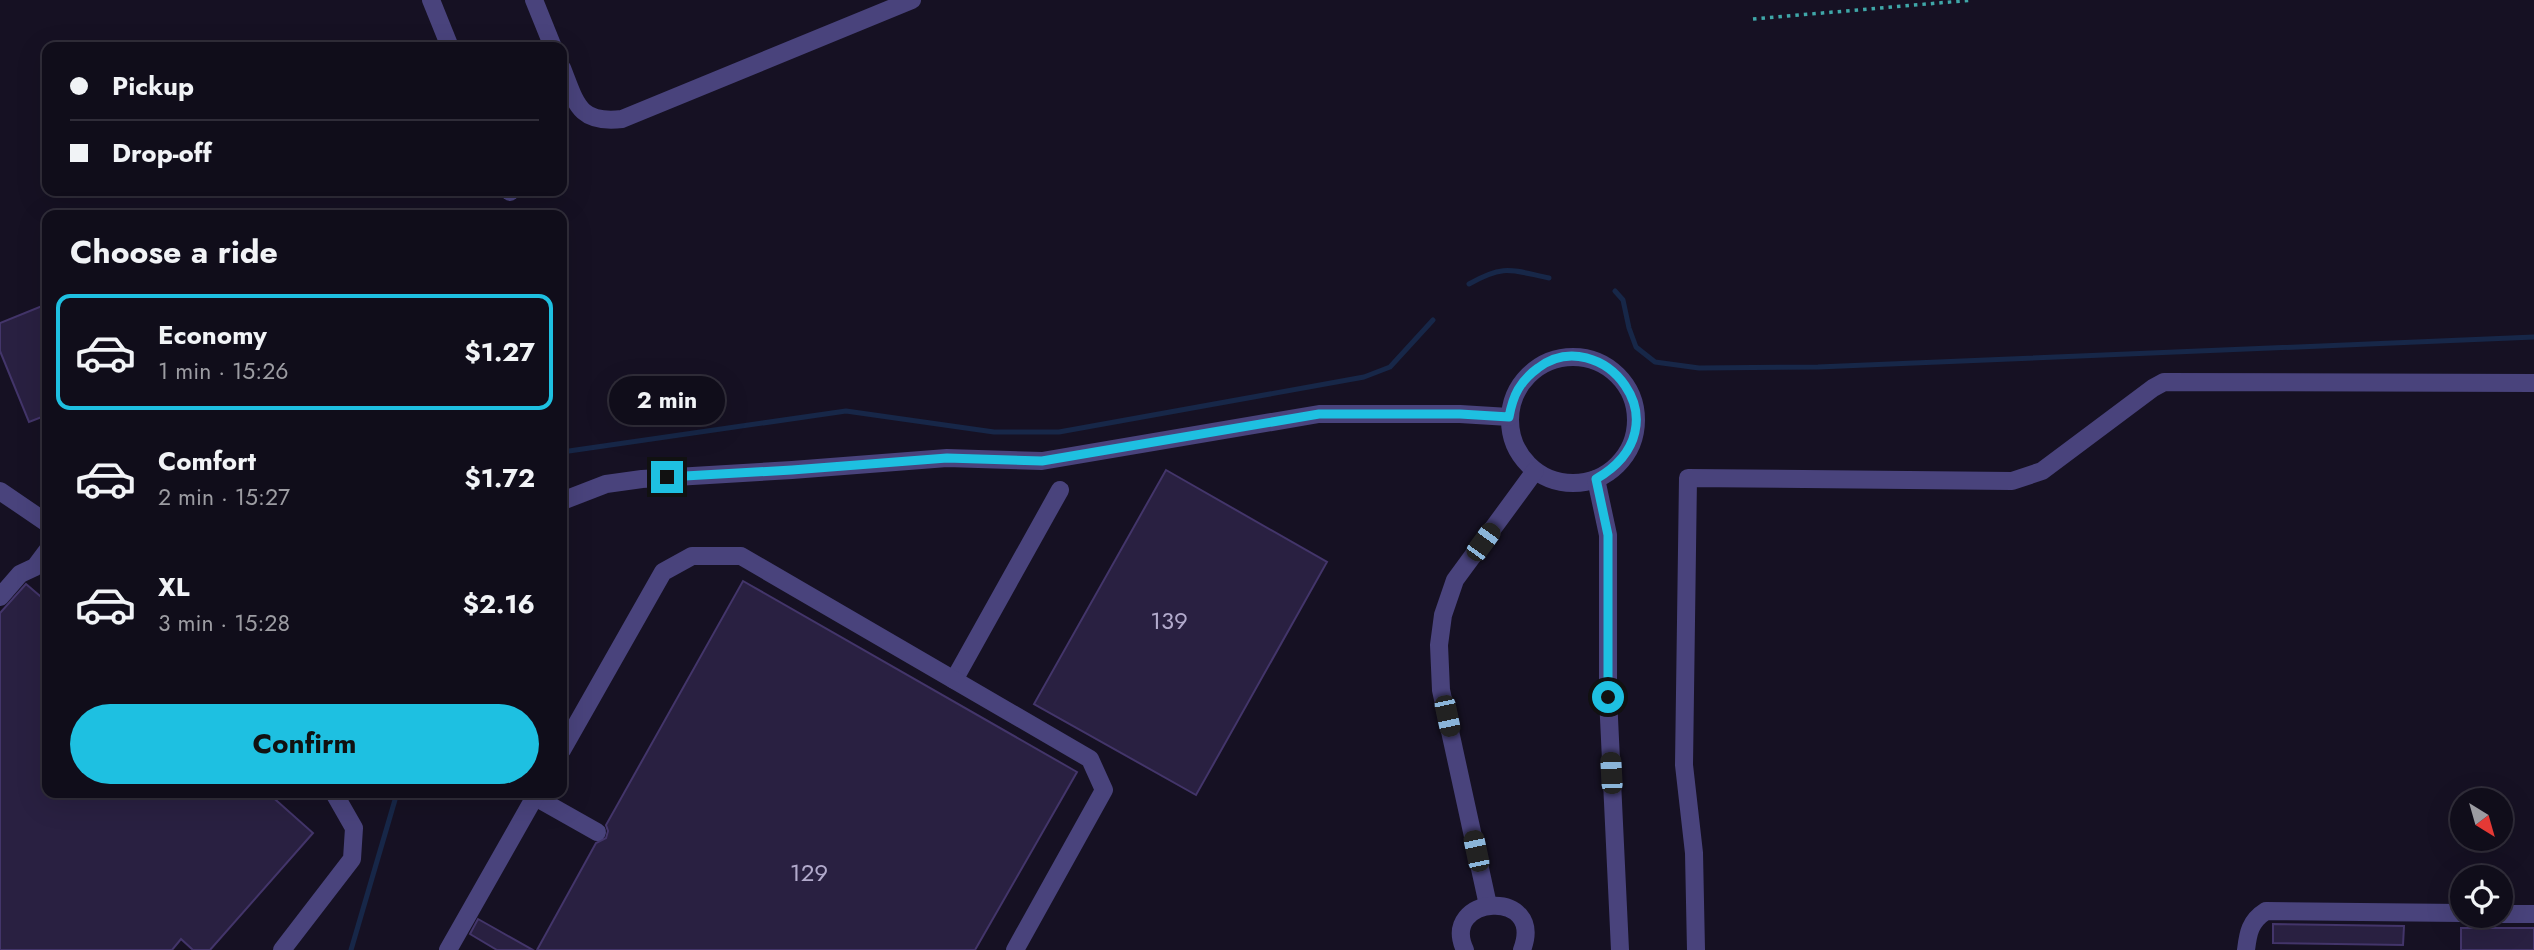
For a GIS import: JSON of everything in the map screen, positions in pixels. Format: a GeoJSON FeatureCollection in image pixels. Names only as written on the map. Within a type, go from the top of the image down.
{"type":"FeatureCollection","features":[{"type":"Feature","properties":{"kind":"street"},"geometry":{"type":"LineString","coordinates":[[431,0],[448,42]]}},
{"type":"Feature","properties":{"kind":"street"},"geometry":{"type":"LineString","coordinates":[[534,0],[551,42]]}},
{"type":"Feature","properties":{"kind":"street"},"geometry":{"type":"LineString","coordinates":[[567,80],[574,97],[590,117],[602,121],[622,119],[912,0]]}},
{"type":"Feature","properties":{"kind":"street"},"geometry":{"type":"LineString","coordinates":[[1565,357],[1587,358],[1606,366],[1622,380],[1632,398],[1636,418],[1634,438],[1626,455],[1612,469],[1596,479],[1575,483],[1553,480],[1535,471],[1520,456],[1511,437],[1509,417],[1511,402],[1526,377],[1544,363],[1565,357]]}},
{"type":"Feature","properties":{"kind":"street"},"geometry":{"type":"LineString","coordinates":[[1696,950],[1693,853],[1684,765],[1688,478],[2012,481],[2042,471],[2164,382],[2534,383]]}},
{"type":"Feature","properties":{"kind":"street"},"geometry":{"type":"LineString","coordinates":[[567,499],[606,484],[642,479],[947,458],[1042,461],[1319,414],[1460,414],[1509,417]]}},
{"type":"Feature","properties":{"kind":"street"},"geometry":{"type":"LineString","coordinates":[[1488,905],[1441,690],[1439,645],[1443,615],[1455,580],[1535,471]]}},
{"type":"Feature","properties":{"kind":"street"},"geometry":{"type":"LineString","coordinates":[[1596,479],[1608,535],[1608,697],[1620,950]]}},
{"type":"Feature","properties":{"kind":"street"},"geometry":{"type":"LineString","coordinates":[[0,491],[42,520]]}},
{"type":"Feature","properties":{"kind":"street"},"geometry":{"type":"LineString","coordinates":[[954,680],[1060,491]]}},
{"type":"Feature","properties":{"kind":"street"},"geometry":{"type":"LineString","coordinates":[[567,741],[663,572],[692,556],[741,556],[1090,759],[1104,790],[1015,950]]}},
{"type":"Feature","properties":{"kind":"street"},"geometry":{"type":"LineString","coordinates":[[0,597],[20,574],[41,573]]}},
{"type":"Feature","properties":{"kind":"street"},"geometry":{"type":"LineString","coordinates":[[282,950],[352,859],[354,828],[337,798]]}},
{"type":"Feature","properties":{"kind":"street"},"geometry":{"type":"LineString","coordinates":[[449,950],[534,798]]}},
{"type":"Feature","properties":{"kind":"street"},"geometry":{"type":"LineString","coordinates":[[541,798],[597,832]]}},
{"type":"Feature","properties":{"kind":"street"},"geometry":{"type":"LineString","coordinates":[[1465,950],[1461,934],[1469,915],[1488,905],[1498,904],[1517,913],[1526,932],[1522,950]]}},
{"type":"Feature","properties":{"kind":"street"},"geometry":{"type":"LineString","coordinates":[[2246,950],[2247,932],[2256,917],[2266,911],[2450,913]]}},
{"type":"Feature","properties":{"kind":"street"},"geometry":{"type":"LineString","coordinates":[[2513,914],[2534,914]]}},
{"type":"Feature","properties":{"kind":"path"},"geometry":{"type":"LineString","coordinates":[[1753,19],[1973,0]]}},
{"type":"Feature","properties":{"kind":"building"},"geometry":{"type":"Polygon","coordinates":[[[42,306],[42,417],[29,422],[0,351],[0,323],[42,306]]]}},
{"type":"Feature","properties":{"kind":"building"},"geometry":{"type":"Polygon","coordinates":[[[1166,470],[1327,562],[1196,795],[1034,704],[1166,470]]]}},
{"type":"Feature","properties":{"kind":"building"},"geometry":{"type":"Polygon","coordinates":[[[743,581],[1077,772],[975,950],[537,950],[596,843],[606,838],[606,825],[743,581]]]}},
{"type":"Feature","properties":{"kind":"building"},"geometry":{"type":"Polygon","coordinates":[[[26,584],[42,598],[42,798],[274,798],[313,833],[210,950],[193,950],[181,939],[172,950],[0,950],[0,613],[26,584]]]}},
{"type":"Feature","properties":{"kind":"building"},"geometry":{"type":"Polygon","coordinates":[[[478,919],[533,950],[497,950],[470,934],[478,919]]]}},
{"type":"Feature","properties":{"kind":"building"},"geometry":{"type":"Polygon","coordinates":[[[2273,924],[2404,926],[2403,945],[2273,943],[2273,924]]]}},
{"type":"Feature","properties":{"kind":"building"},"geometry":{"type":"Polygon","coordinates":[[[2461,928],[2534,928],[2534,950],[2461,950],[2461,928]]]}},
{"type":"Feature","properties":{"kind":"waterway"},"geometry":{"type":"LineString","coordinates":[[1469,284],[1508,270],[1549,278]]}},
{"type":"Feature","properties":{"kind":"waterway"},"geometry":{"type":"LineString","coordinates":[[1615,291],[1623,300],[1636,347],[1655,362],[1699,368],[1818,367],[2534,337]]}},
{"type":"Feature","properties":{"kind":"waterway"},"geometry":{"type":"LineString","coordinates":[[567,451],[846,411],[994,432],[1059,432],[1364,377],[1390,367],[1433,320]]}},
{"type":"Feature","properties":{"kind":"waterway"},"geometry":{"type":"LineString","coordinates":[[351,950],[396,798]]}},
{"type":"Feature","properties":{"kind":"route"},"geometry":{"type":"LineString","coordinates":[[667,477],[947,458],[1042,461],[1319,414],[1460,414],[1509,417],[1511,402],[1517,389],[1526,377],[1544,363],[1565,357],[1587,358],[1606,366],[1622,380],[1632,398],[1636,418],[1634,438],[1626,455],[1612,469],[1596,479],[1608,535],[1608,697]]}}]}
